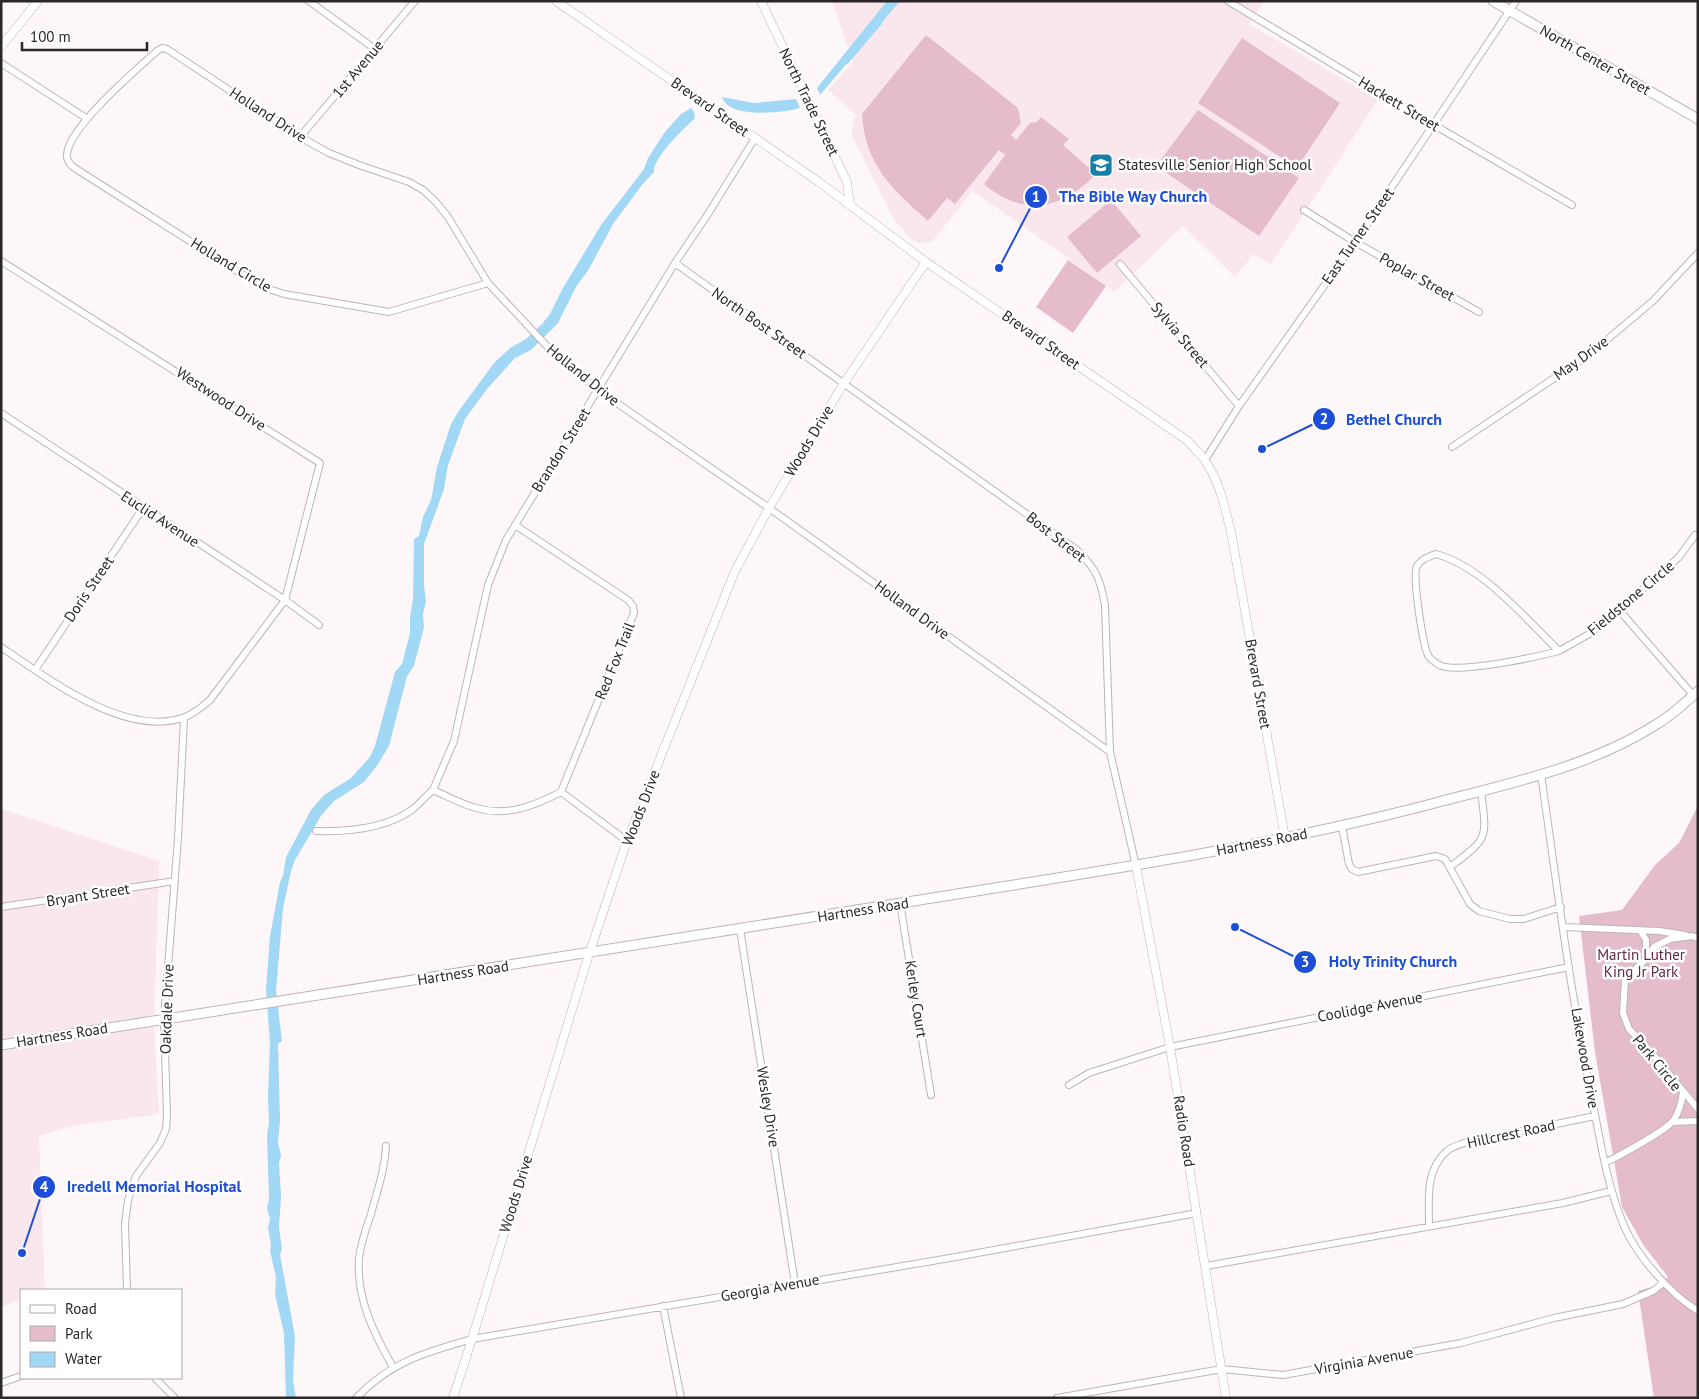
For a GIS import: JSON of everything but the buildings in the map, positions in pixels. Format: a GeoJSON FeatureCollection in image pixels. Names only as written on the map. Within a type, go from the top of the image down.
{"type":"FeatureCollection","features":[{"type":"Feature","properties":{"kind":"main road","name":"North Center Street"},"geometry":{"type":"LineString","coordinates":[[1493,1],[1698,118]]}},
{"type":"Feature","properties":{"kind":"main road","name":"Hartness Road"},"geometry":{"type":"LineString","coordinates":[[1,1045],[740,930],[1136,866],[1285,838],[1342,826],[1481,791],[1583,762],[1623,744],[1660,722],[1695,693]]}},
{"type":"Feature","properties":{"kind":"street"},"geometry":{"type":"LineString","coordinates":[[1,47],[38,1]]}},
{"type":"Feature","properties":{"kind":"street"},"geometry":{"type":"LineString","coordinates":[[309,1],[375,49]]}},
{"type":"Feature","properties":{"kind":"street","name":"1st Avenue"},"geometry":{"type":"LineString","coordinates":[[300,136],[415,1]]}},
{"type":"Feature","properties":{"kind":"street","name":"Brevard Street"},"geometry":{"type":"LineString","coordinates":[[556,1],[850,205],[926,262],[1188,441],[1204,460],[1217,484],[1226,510],[1285,838]]}},
{"type":"Feature","properties":{"kind":"street","name":"North Trade Street"},"geometry":{"type":"LineString","coordinates":[[760,1],[847,182],[850,205]]}},
{"type":"Feature","properties":{"kind":"street","name":"Hackett Street"},"geometry":{"type":"LineString","coordinates":[[1228,1],[1434,125],[1572,205]]}},
{"type":"Feature","properties":{"kind":"street","name":"East Turner Street"},"geometry":{"type":"LineString","coordinates":[[1204,460],[1239,406],[1355,242],[1516,1]]}},
{"type":"Feature","properties":{"kind":"street","name":"Holland Drive"},"geometry":{"type":"LineString","coordinates":[[86,118],[157,50],[167,49],[329,153],[409,182],[423,190],[435,201],[448,218],[488,283],[558,358],[598,390],[769,508],[1110,752]]}},
{"type":"Feature","properties":{"kind":"street"},"geometry":{"type":"LineString","coordinates":[[1,63],[86,118]]}},
{"type":"Feature","properties":{"kind":"street","name":"Holland Circle"},"geometry":{"type":"LineString","coordinates":[[86,118],[68,148],[66,155],[68,162],[73,167],[256,283],[269,289],[284,294],[389,312],[488,283]]}},
{"type":"Feature","properties":{"kind":"street","name":"Brandon Street"},"geometry":{"type":"LineString","coordinates":[[433,790],[454,741],[488,586],[499,555],[675,262],[708,214],[755,138]]}},
{"type":"Feature","properties":{"kind":"street","name":"Poplar Street"},"geometry":{"type":"LineString","coordinates":[[1304,210],[1355,242],[1479,312]]}},
{"type":"Feature","properties":{"kind":"street","name":"May Drive"},"geometry":{"type":"LineString","coordinates":[[1452,447],[1590,354],[1652,301],[1698,253]]}},
{"type":"Feature","properties":{"kind":"street","name":"Westwood Drive"},"geometry":{"type":"LineString","coordinates":[[1,261],[320,463],[284,600]]}},
{"type":"Feature","properties":{"kind":"street","name":"North Bost Street"},"geometry":{"type":"LineString","coordinates":[[675,262],[844,383]]}},
{"type":"Feature","properties":{"kind":"street","name":"Woods Drive"},"geometry":{"type":"LineString","coordinates":[[453,1398],[588,954],[627,842],[735,571],[769,508],[844,383],[926,262]]}},
{"type":"Feature","properties":{"kind":"street","name":"Sylvia Street"},"geometry":{"type":"LineString","coordinates":[[1120,264],[1239,406]]}},
{"type":"Feature","properties":{"kind":"street","name":"Bost Street"},"geometry":{"type":"LineString","coordinates":[[844,383],[1077,550],[1092,565],[1101,584],[1105,604],[1110,752],[1136,866]]}},
{"type":"Feature","properties":{"kind":"street","name":"Euclid Avenue"},"geometry":{"type":"LineString","coordinates":[[1,413],[284,600],[318,625]]}},
{"type":"Feature","properties":{"kind":"street","name":"Doris Street"},"geometry":{"type":"LineString","coordinates":[[35,670],[143,508]]}},
{"type":"Feature","properties":{"kind":"street","name":"Red Fox Trail"},"geometry":{"type":"LineString","coordinates":[[516,525],[628,600],[633,606],[634,613],[561,792]]}},
{"type":"Feature","properties":{"kind":"street","name":"Fieldstone Circle"},"geometry":{"type":"LineString","coordinates":[[1559,651],[1486,580],[1448,558],[1436,554],[1425,558],[1417,567],[1415,579],[1424,644],[1429,657],[1440,666],[1454,668],[1480,666],[1559,651],[1591,633],[1679,557],[1695,535]]}},
{"type":"Feature","properties":{"kind":"street"},"geometry":{"type":"LineString","coordinates":[[1,646],[58,685],[96,705],[129,719],[157,722],[184,718],[198,711],[210,700],[284,600]]}},
{"type":"Feature","properties":{"kind":"street"},"geometry":{"type":"LineString","coordinates":[[1619,610],[1695,693]]}},
{"type":"Feature","properties":{"kind":"street","name":"Oakdale Drive"},"geometry":{"type":"LineString","coordinates":[[127,1289],[125,1224],[128,1200],[136,1176],[160,1143],[166,1129],[168,1115],[164,1019],[175,881],[184,718]]}},
{"type":"Feature","properties":{"kind":"street","name":"Lakewood Drive"},"geometry":{"type":"LineString","coordinates":[[1541,774],[1569,968],[1595,1116],[1611,1191],[1625,1228],[1640,1252],[1663,1283],[1688,1305],[1698,1311]]}},
{"type":"Feature","properties":{"kind":"street"},"geometry":{"type":"LineString","coordinates":[[316,831],[360,830],[387,823],[412,809],[433,790],[476,808],[514,811],[536,805],[561,792],[627,842]]}},
{"type":"Feature","properties":{"kind":"street"},"geometry":{"type":"LineString","coordinates":[[1450,867],[1477,846],[1484,836],[1481,791]]}},
{"type":"Feature","properties":{"kind":"street"},"geometry":{"type":"LineString","coordinates":[[1342,826],[1350,864],[1352,869],[1358,872],[1436,856],[1445,859],[1470,904],[1479,911],[1510,919],[1524,919],[1561,907]]}},
{"type":"Feature","properties":{"kind":"street","name":"Radio Road"},"geometry":{"type":"LineString","coordinates":[[1136,866],[1170,1047],[1226,1398]]}},
{"type":"Feature","properties":{"kind":"street","name":"Bryant Street"},"geometry":{"type":"LineString","coordinates":[[1,907],[58,900],[175,881]]}},
{"type":"Feature","properties":{"kind":"street","name":"Kerley Court"},"geometry":{"type":"LineString","coordinates":[[900,903],[932,1095]]}},
{"type":"Feature","properties":{"kind":"street"},"geometry":{"type":"LineString","coordinates":[[1564,927],[1659,931],[1695,937]]}},
{"type":"Feature","properties":{"kind":"street","name":"Wesley Drive"},"geometry":{"type":"LineString","coordinates":[[740,930],[795,1284]]}},
{"type":"Feature","properties":{"kind":"street"},"geometry":{"type":"LineString","coordinates":[[1640,930],[1646,940],[1646,959]]}},
{"type":"Feature","properties":{"kind":"street","name":"Park Circle"},"geometry":{"type":"LineString","coordinates":[[1672,1122],[1682,1099],[1683,1091],[1629,1029],[1623,1013],[1625,979],[1646,959],[1654,947],[1670,939],[1695,937]]}},
{"type":"Feature","properties":{"kind":"street","name":"Coolidge Avenue"},"geometry":{"type":"LineString","coordinates":[[1069,1085],[1089,1073],[1170,1047],[1569,968]]}},
{"type":"Feature","properties":{"kind":"street"},"geometry":{"type":"LineString","coordinates":[[1683,1091],[1698,1109]]}},
{"type":"Feature","properties":{"kind":"street","name":"Hillcrest Road"},"geometry":{"type":"LineString","coordinates":[[1429,1225],[1430,1181],[1435,1164],[1448,1150],[1464,1143],[1595,1116]]}},
{"type":"Feature","properties":{"kind":"street"},"geometry":{"type":"LineString","coordinates":[[1605,1164],[1672,1122],[1698,1121]]}},
{"type":"Feature","properties":{"kind":"street"},"geometry":{"type":"LineString","coordinates":[[386,1146],[386,1163],[359,1260],[366,1309],[377,1339],[393,1367]]}},
{"type":"Feature","properties":{"kind":"street"},"geometry":{"type":"LineString","coordinates":[[1206,1266],[1429,1225],[1563,1203],[1611,1191]]}},
{"type":"Feature","properties":{"kind":"street","name":"Georgia Avenue"},"geometry":{"type":"LineString","coordinates":[[356,1398],[370,1384],[393,1367],[430,1351],[472,1339],[1197,1213]]}},
{"type":"Feature","properties":{"kind":"street","name":"Virginia Avenue"},"geometry":{"type":"LineString","coordinates":[[1057,1398],[1222,1369],[1283,1374],[1461,1343],[1554,1318],[1623,1304],[1653,1291],[1663,1283]]}},
{"type":"Feature","properties":{"kind":"street"},"geometry":{"type":"LineString","coordinates":[[663,1306],[681,1398]]}},
{"type":"Feature","properties":{"kind":"street"},"geometry":{"type":"LineString","coordinates":[[1,1383],[20,1376]]}},
{"type":"Feature","properties":{"kind":"street"},"geometry":{"type":"LineString","coordinates":[[156,1379],[175,1398]]}},
{"type":"Feature","properties":{"kind":"shaded area","name":"Statesville Senior High School"},"geometry":{"type":"Polygon","coordinates":[[[832,1],[1264,1],[1249,24],[1378,100],[1271,264],[1253,255],[1235,277],[1183,226],[1114,292],[972,191],[932,242],[919,243],[908,236],[894,219],[854,140],[852,125],[856,115],[828,90],[853,62],[832,1]]]}},
{"type":"Feature","properties":{"kind":"shaded area"},"geometry":{"type":"Polygon","coordinates":[[[1,809],[159,861],[154,1029],[159,1114],[73,1126],[39,1136],[45,1289],[20,1289],[20,1299],[1,1307],[1,809]]]}},
{"type":"Feature","properties":{"kind":"green space"},"geometry":{"type":"Polygon","coordinates":[[[926,35],[1018,108],[1021,123],[1011,135],[1016,140],[1030,123],[1037,122],[1041,117],[1069,139],[1063,145],[1096,174],[1083,186],[1056,202],[1028,205],[1013,202],[984,184],[1005,155],[999,150],[955,204],[947,198],[928,221],[892,187],[883,175],[869,148],[864,132],[862,114],[926,35]]]}},
{"type":"Feature","properties":{"kind":"green space"},"geometry":{"type":"Polygon","coordinates":[[[1242,38],[1340,103],[1297,168],[1198,103],[1242,38]]]}},
{"type":"Feature","properties":{"kind":"green space"},"geometry":{"type":"Polygon","coordinates":[[[1198,110],[1299,178],[1259,236],[1156,166],[1198,110]]]}},
{"type":"Feature","properties":{"kind":"green space"},"geometry":{"type":"Polygon","coordinates":[[[1111,200],[1141,236],[1097,273],[1067,237],[1111,200]]]}},
{"type":"Feature","properties":{"kind":"green space"},"geometry":{"type":"Polygon","coordinates":[[[1068,260],[1106,286],[1073,333],[1036,307],[1068,260]]]}},
{"type":"Feature","properties":{"kind":"green space","name":"Martin Luther King Jr Park"},"geometry":{"type":"Polygon","coordinates":[[[1698,806],[1698,1396],[1694,1398],[1654,1398],[1638,1291],[1655,1286],[1668,1277],[1644,1246],[1622,1207],[1595,1052],[1579,916],[1622,910],[1655,865],[1679,843],[1698,806]]]}},
{"type":"Feature","properties":{"kind":"water"},"geometry":{"type":"Polygon","coordinates":[[[887,1],[900,1],[820,95],[817,88],[887,1]]]}},
{"type":"Feature","properties":{"kind":"water"},"geometry":{"type":"Polygon","coordinates":[[[722,97],[754,103],[796,99],[800,108],[757,113],[734,109],[726,104],[722,97]]]}},
{"type":"Feature","properties":{"kind":"water"},"geometry":{"type":"Polygon","coordinates":[[[691,108],[695,118],[664,151],[658,159],[654,172],[613,224],[589,269],[576,287],[558,323],[531,350],[515,358],[487,389],[465,419],[448,465],[444,489],[424,544],[426,601],[423,614],[424,627],[414,666],[407,676],[389,746],[364,782],[334,801],[321,816],[295,860],[291,871],[283,908],[276,991],[282,1041],[278,1044],[280,1120],[278,1143],[281,1155],[279,1163],[281,1196],[279,1227],[282,1249],[280,1255],[295,1336],[293,1380],[296,1398],[286,1398],[284,1333],[275,1294],[276,1277],[270,1251],[268,1227],[270,1219],[267,1208],[269,1198],[267,1135],[269,1122],[270,1043],[266,990],[270,936],[286,857],[311,810],[324,795],[351,778],[370,757],[375,746],[395,672],[402,664],[410,633],[413,599],[414,539],[419,536],[423,517],[431,500],[437,467],[451,424],[494,363],[510,348],[526,339],[550,314],[563,288],[601,225],[644,169],[648,158],[665,132],[681,114],[691,108]]]}},
{"type":"Feature","properties":{"kind":"waterway"},"geometry":{"type":"LineString","coordinates":[[847,63],[881,23]]}},
{"type":"Feature","properties":{"kind":"place","name":"Statesville Senior High School"},"geometry":{"type":"Point","coordinates":[1101,165]}},
{"type":"Feature","properties":{"kind":"place","name":"The Bible Way Church"},"geometry":{"type":"Point","coordinates":[999,268]}},
{"type":"Feature","properties":{"kind":"place","name":"Bethel Church"},"geometry":{"type":"Point","coordinates":[1262,449]}},
{"type":"Feature","properties":{"kind":"place","name":"Holy Trinity Church"},"geometry":{"type":"Point","coordinates":[1235,927]}},
{"type":"Feature","properties":{"kind":"place","name":"Iredell Memorial Hospital"},"geometry":{"type":"Point","coordinates":[22,1253]}}]}
